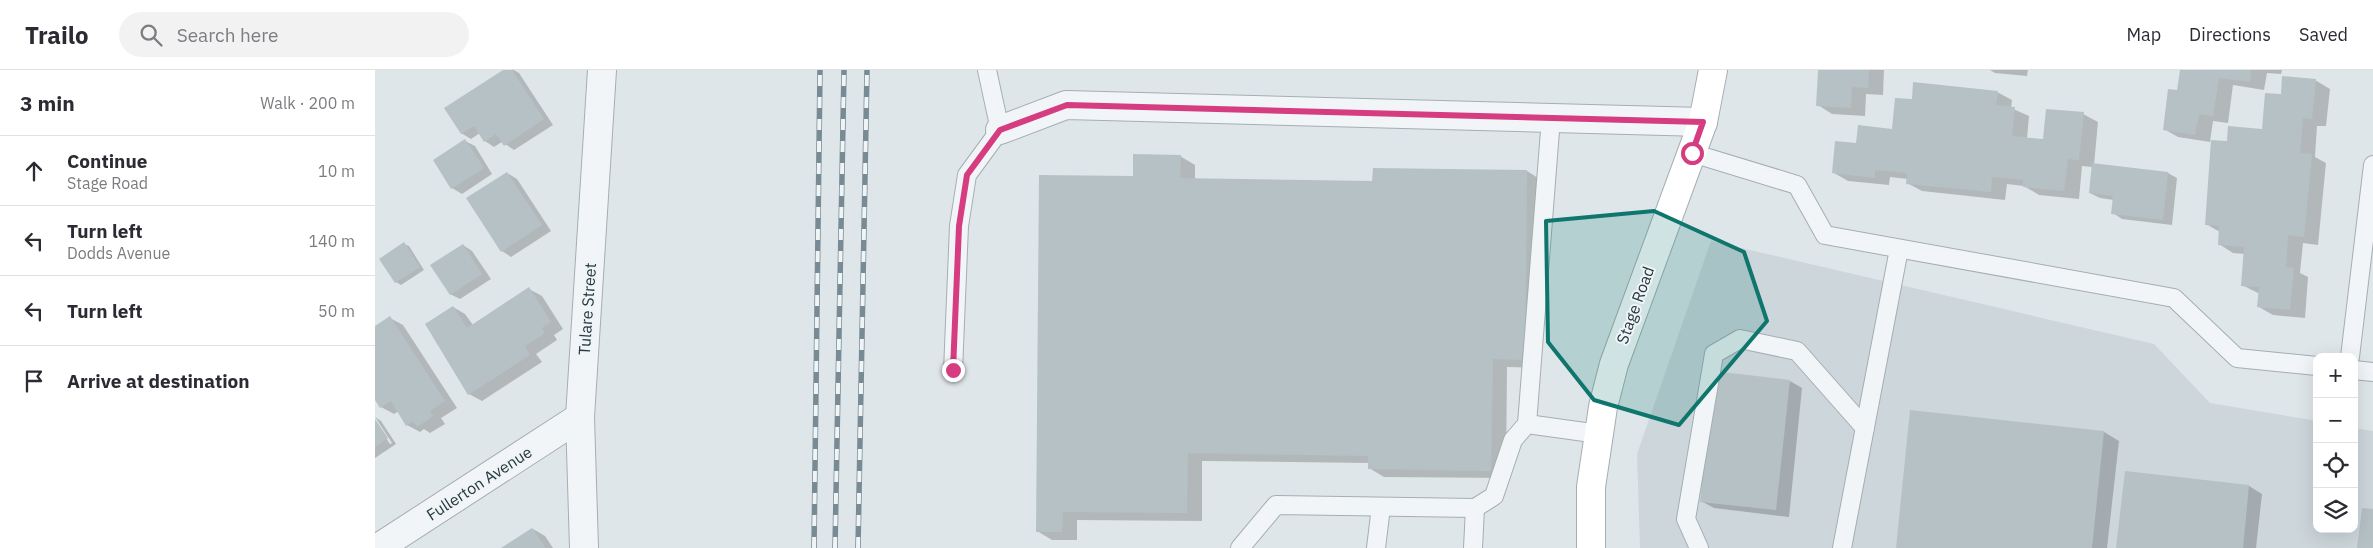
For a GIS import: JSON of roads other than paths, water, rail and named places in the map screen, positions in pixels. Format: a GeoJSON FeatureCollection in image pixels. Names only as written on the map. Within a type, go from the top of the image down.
{"type":"FeatureCollection","features":[{"type":"Feature","properties":{"kind":"main road","name":"Stage Road"},"geometry":{"type":"LineString","coordinates":[[1591,548],[1591,487],[1603,408],[1614,364],[1703,122],[1713,70]]}},
{"type":"Feature","properties":{"kind":"street","name":"Tulare Street"},"geometry":{"type":"LineString","coordinates":[[584,548],[580,417],[602,70]]}},
{"type":"Feature","properties":{"kind":"street"},"geometry":{"type":"LineString","coordinates":[[1000,130],[1067,105],[1703,122]]}},
{"type":"Feature","properties":{"kind":"street","name":"Fullerton Avenue"},"geometry":{"type":"LineString","coordinates":[[377,548],[580,417]]}},
{"type":"Feature","properties":{"kind":"lane"},"geometry":{"type":"LineString","coordinates":[[953,370],[959,226],[967,175],[1000,130],[987,70]]}},
{"type":"Feature","properties":{"kind":"lane"},"geometry":{"type":"LineString","coordinates":[[1239,548],[1276,505],[1475,508],[1494,496],[1513,440],[1527,424],[1551,118]]}},
{"type":"Feature","properties":{"kind":"lane"},"geometry":{"type":"LineString","coordinates":[[1692,153],[1797,185],[1825,235],[2174,298],[2237,358],[2313,366]]}},
{"type":"Feature","properties":{"kind":"lane"},"geometry":{"type":"LineString","coordinates":[[2350,353],[2373,165]]}},
{"type":"Feature","properties":{"kind":"lane"},"geometry":{"type":"LineString","coordinates":[[1842,548],[1899,249]]}},
{"type":"Feature","properties":{"kind":"lane"},"geometry":{"type":"LineString","coordinates":[[1699,548],[1686,519],[1714,354],[1740,338],[1797,351],[1865,428]]}},
{"type":"Feature","properties":{"kind":"lane"},"geometry":{"type":"LineString","coordinates":[[2358,370],[2373,372]]}},
{"type":"Feature","properties":{"kind":"lane"},"geometry":{"type":"LineString","coordinates":[[1527,424],[1599,434]]}},
{"type":"Feature","properties":{"kind":"lane"},"geometry":{"type":"LineString","coordinates":[[1376,548],[1381,507]]}},
{"type":"Feature","properties":{"kind":"lane"},"geometry":{"type":"LineString","coordinates":[[1473,548],[1475,508]]}},
{"type":"Feature","properties":{"kind":"railway"},"geometry":{"type":"LineString","coordinates":[[814,548],[820,70]]}},
{"type":"Feature","properties":{"kind":"railway"},"geometry":{"type":"LineString","coordinates":[[835,548],[844,70]]}},
{"type":"Feature","properties":{"kind":"railway"},"geometry":{"type":"LineString","coordinates":[[858,548],[867,70]]}}]}
